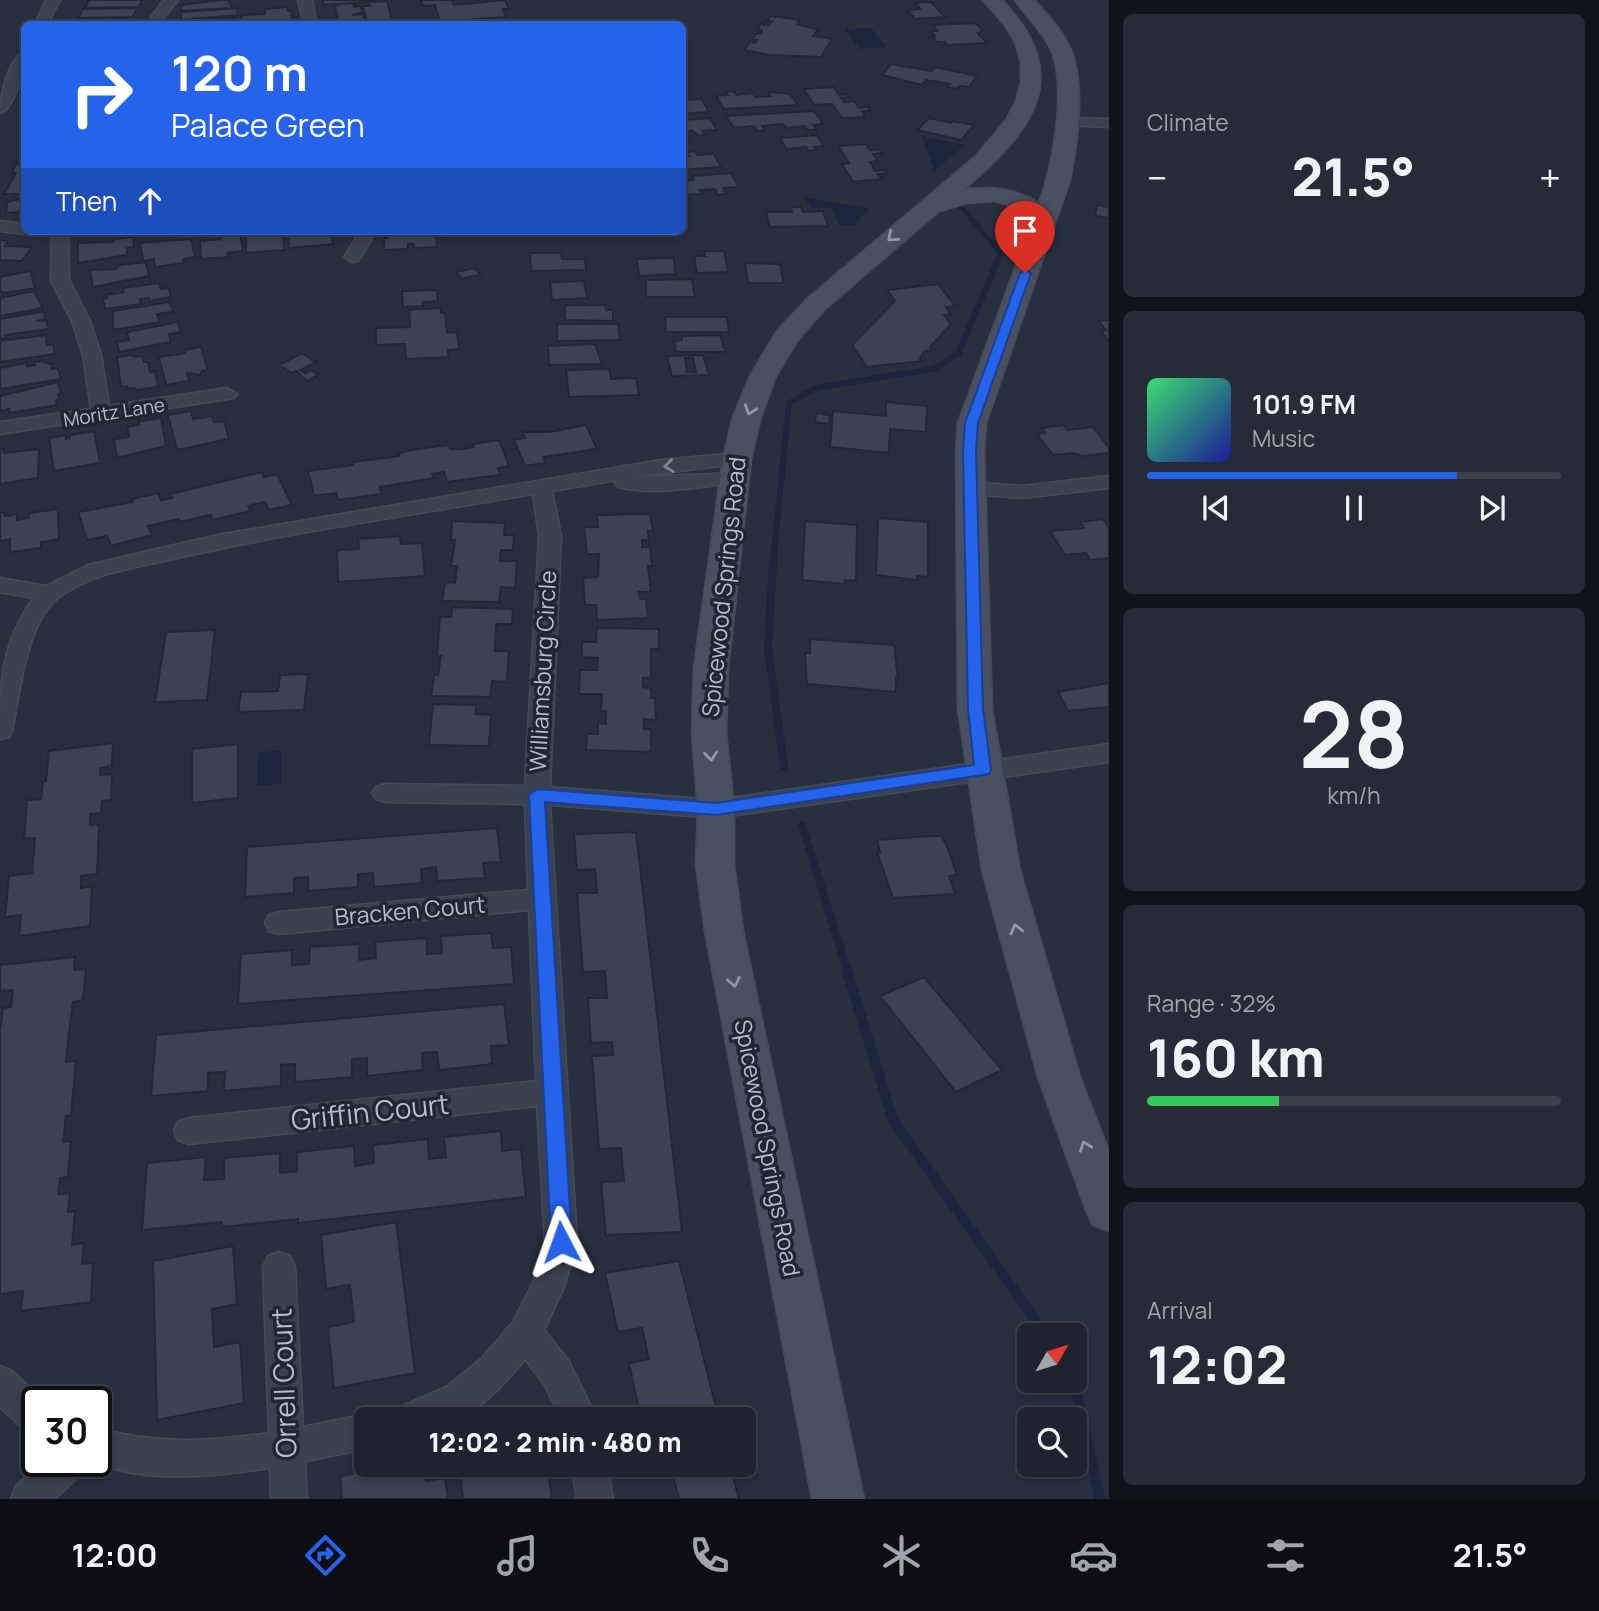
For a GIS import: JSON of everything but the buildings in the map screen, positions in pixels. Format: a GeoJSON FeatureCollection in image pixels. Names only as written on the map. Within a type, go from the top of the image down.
{"type":"FeatureCollection","features":[{"type":"Feature","properties":{"kind":"main road"},"geometry":{"type":"LineString","coordinates":[[992,0],[1018,30],[1030,56],[1031,94],[1037,124],[1059,180],[972,423],[975,709],[1001,870],[1028,974],[1059,1077],[1107,1198]]}},
{"type":"Feature","properties":{"kind":"main road"},"geometry":{"type":"LineString","coordinates":[[1024,0],[1046,24],[1064,57],[1068,75],[1037,124]]}},
{"type":"Feature","properties":{"kind":"main road","name":"Spicewood Springs Road"},"geometry":{"type":"LineString","coordinates":[[838,1499],[724,931],[715,864],[716,809],[709,733],[711,668],[736,468],[747,417],[762,376],[786,337],[835,286],[925,209],[984,160],[1037,124]]}},
{"type":"Feature","properties":{"kind":"main road"},"geometry":{"type":"LineString","coordinates":[[925,209],[972,194],[995,194],[1028,204],[1045,219]]}},
{"type":"Feature","properties":{"kind":"street"},"geometry":{"type":"LineString","coordinates":[[42,21],[53,0]]}},
{"type":"Feature","properties":{"kind":"street"},"geometry":{"type":"LineString","coordinates":[[154,21],[171,0]]}},
{"type":"Feature","properties":{"kind":"street"},"geometry":{"type":"LineString","coordinates":[[305,0],[309,21]]}},
{"type":"Feature","properties":{"kind":"street"},"geometry":{"type":"LineString","coordinates":[[0,109],[20,56]]}},
{"type":"Feature","properties":{"kind":"street"},"geometry":{"type":"LineString","coordinates":[[1037,124],[1109,123]]}},
{"type":"Feature","properties":{"kind":"street"},"geometry":{"type":"LineString","coordinates":[[0,226],[21,229]]}},
{"type":"Feature","properties":{"kind":"street"},"geometry":{"type":"LineString","coordinates":[[60,235],[60,280],[81,321],[92,355],[101,414]]}},
{"type":"Feature","properties":{"kind":"street"},"geometry":{"type":"LineString","coordinates":[[352,257],[364,235]]}},
{"type":"Feature","properties":{"kind":"street","name":"Moritz Lane"},"geometry":{"type":"LineString","coordinates":[[0,428],[227,394]]}},
{"type":"Feature","properties":{"kind":"street"},"geometry":{"type":"LineString","coordinates":[[0,731],[21,638],[31,617],[49,594],[73,580],[123,562],[218,542],[541,487],[586,481],[660,484],[736,468]]}},
{"type":"Feature","properties":{"kind":"street"},"geometry":{"type":"LineString","coordinates":[[971,488],[1022,492],[1109,482]]}},
{"type":"Feature","properties":{"kind":"street","name":"Williamsburg Circle"},"geometry":{"type":"LineString","coordinates":[[439,1407],[460,1398],[494,1370],[525,1333],[548,1287],[561,1242],[537,795],[550,536],[541,487]]}},
{"type":"Feature","properties":{"kind":"street"},"geometry":{"type":"LineString","coordinates":[[0,585],[49,594]]}},
{"type":"Feature","properties":{"kind":"street"},"geometry":{"type":"LineString","coordinates":[[385,793],[537,795],[716,809],[1109,753]]}},
{"type":"Feature","properties":{"kind":"street","name":"Bracken Court"},"geometry":{"type":"LineString","coordinates":[[279,923],[541,899]]}},
{"type":"Feature","properties":{"kind":"street","name":"Griffin Court"},"geometry":{"type":"LineString","coordinates":[[189,1131],[551,1092]]}},
{"type":"Feature","properties":{"kind":"street","name":"Orrell Court"},"geometry":{"type":"LineString","coordinates":[[279,1268],[289,1499]]}},
{"type":"Feature","properties":{"kind":"street"},"geometry":{"type":"LineString","coordinates":[[525,1333],[556,1372],[574,1407]]}},
{"type":"Feature","properties":{"kind":"street"},"geometry":{"type":"LineString","coordinates":[[0,1383],[21,1403]]}},
{"type":"Feature","properties":{"kind":"street"},"geometry":{"type":"LineString","coordinates":[[112,1450],[141,1457],[205,1458],[287,1448],[354,1434]]}},
{"type":"Feature","properties":{"kind":"street"},"geometry":{"type":"LineString","coordinates":[[29,1499],[52,1477]]}},
{"type":"Feature","properties":{"kind":"street"},"geometry":{"type":"LineString","coordinates":[[591,1477],[595,1499]]}},
{"type":"Feature","properties":{"kind":"water"},"geometry":{"type":"Polygon","coordinates":[[[871,28],[887,47],[860,49],[845,29],[871,28]]]}},
{"type":"Feature","properties":{"kind":"water"},"geometry":{"type":"Polygon","coordinates":[[[922,136],[965,145],[934,171],[922,136]]]}},
{"type":"Feature","properties":{"kind":"water"},"geometry":{"type":"Polygon","coordinates":[[[804,197],[869,209],[853,225],[839,225],[832,208],[812,208],[804,197]]]}},
{"type":"Feature","properties":{"kind":"water"},"geometry":{"type":"Polygon","coordinates":[[[279,750],[281,783],[259,786],[258,753],[279,750]]]}},
{"type":"Feature","properties":{"kind":"waterway"},"geometry":{"type":"LineString","coordinates":[[960,206],[996,247]]}},
{"type":"Feature","properties":{"kind":"waterway"},"geometry":{"type":"LineString","coordinates":[[773,564],[789,403],[816,388],[933,369],[958,354],[1001,253],[994,245]]}},
{"type":"Feature","properties":{"kind":"waterway"},"geometry":{"type":"LineString","coordinates":[[773,562],[768,649],[784,766]]}},
{"type":"Feature","properties":{"kind":"waterway"},"geometry":{"type":"LineString","coordinates":[[802,825],[848,973]]}},
{"type":"Feature","properties":{"kind":"waterway"},"geometry":{"type":"LineString","coordinates":[[847,971],[893,1120],[1037,1323]]}},
{"type":"Feature","properties":{"kind":"waterway"},"geometry":{"type":"LineString","coordinates":[[1077,1393],[1100,1499]]}},
{"type":"Feature","properties":{"kind":"route"},"geometry":{"type":"LineString","coordinates":[[561,1242],[537,795],[716,809],[983,770],[975,709],[970,451],[972,423],[1025,273]]}}]}
